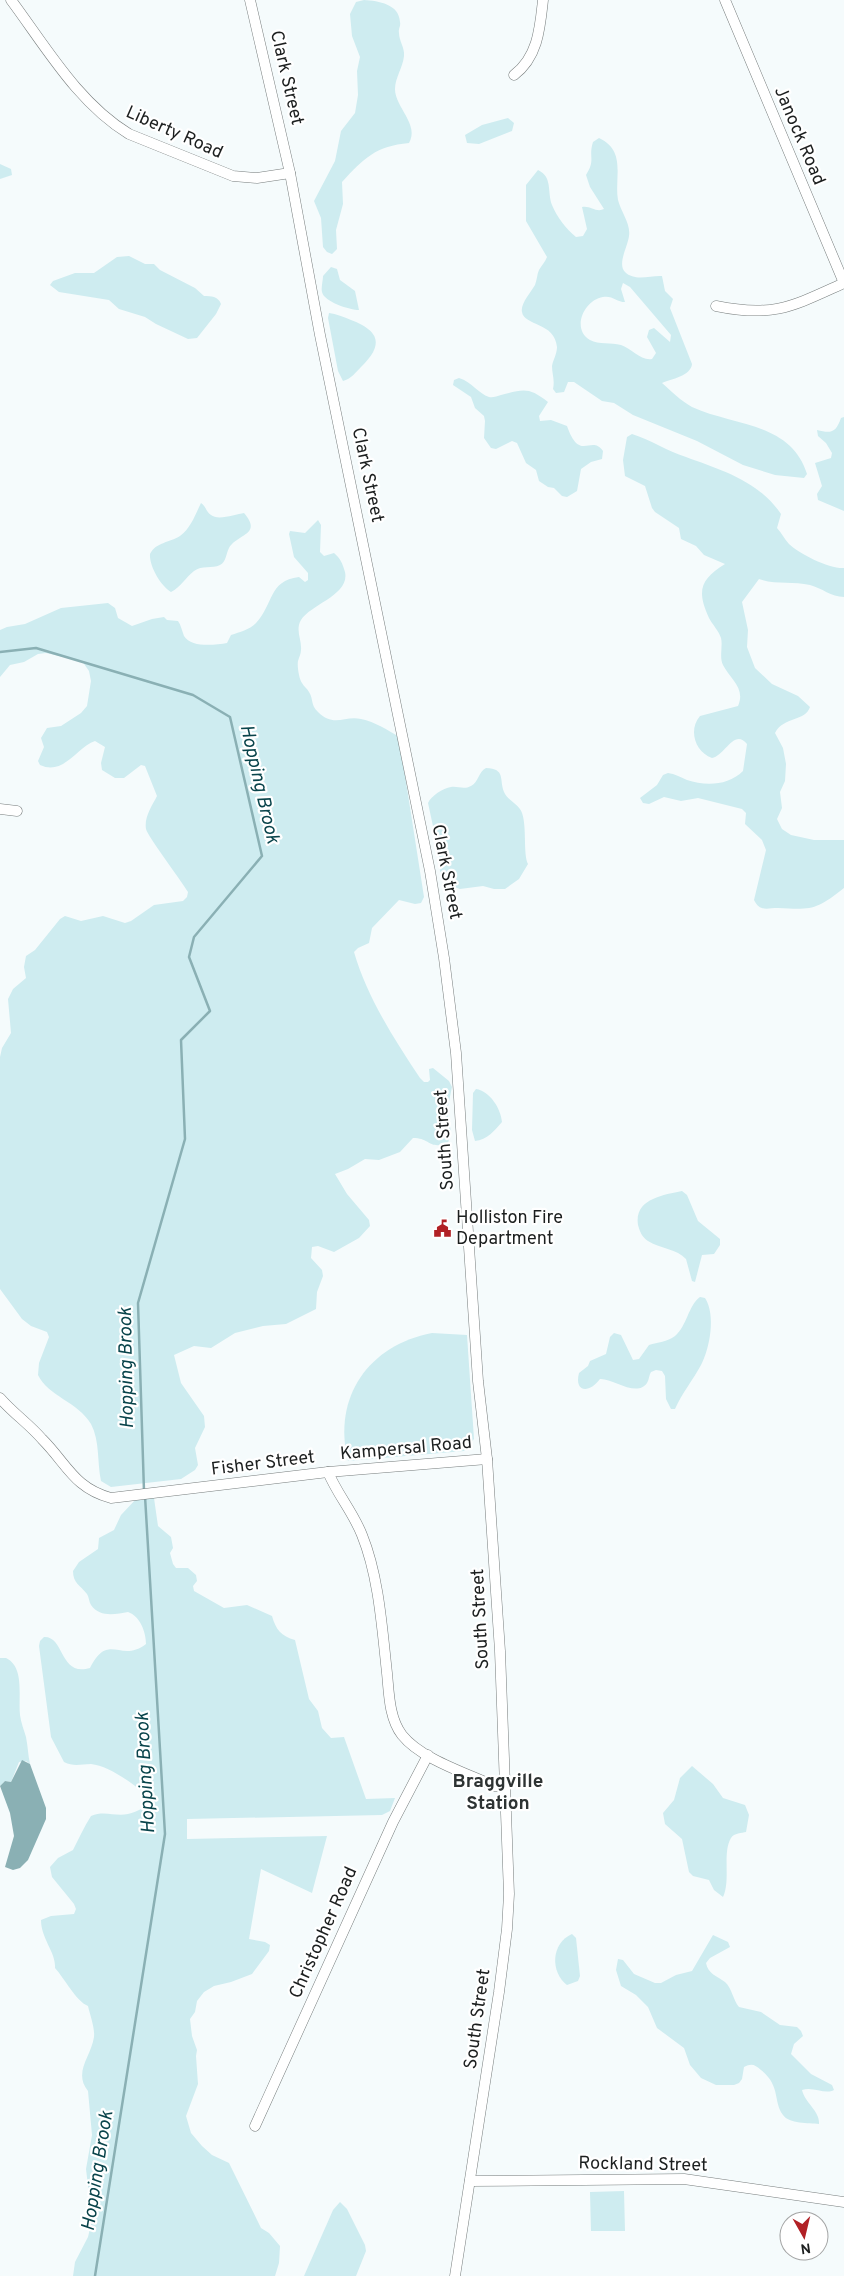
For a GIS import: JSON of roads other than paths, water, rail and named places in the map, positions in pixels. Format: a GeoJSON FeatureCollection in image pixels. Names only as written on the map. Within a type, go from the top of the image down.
{"type":"FeatureCollection","features":[{"type":"Feature","properties":{"kind":"street","name":"Liberty Road"},"geometry":{"type":"LineString","coordinates":[[11,0],[89,104],[117,127],[129,134],[233,176],[257,178],[290,173]]}},
{"type":"Feature","properties":{"kind":"street","name":"Clark Street"},"geometry":{"type":"LineString","coordinates":[[250,0],[290,173],[322,343],[430,871],[444,958]]}},
{"type":"Feature","properties":{"kind":"street"},"geometry":{"type":"LineString","coordinates":[[514,75],[532,56],[537,40],[543,0]]}},
{"type":"Feature","properties":{"kind":"street","name":"Janock Road"},"geometry":{"type":"LineString","coordinates":[[725,0],[844,283]]}},
{"type":"Feature","properties":{"kind":"street"},"geometry":{"type":"LineString","coordinates":[[716,306],[738,310],[770,312],[792,306],[844,283]]}},
{"type":"Feature","properties":{"kind":"street"},"geometry":{"type":"LineString","coordinates":[[0,809],[17,811]]}},
{"type":"Feature","properties":{"kind":"street","name":"South Street"},"geometry":{"type":"LineString","coordinates":[[444,958],[456,1054],[478,1381],[488,1459],[500,1651],[509,1894],[507,1929],[455,2276]]}},
{"type":"Feature","properties":{"kind":"street","name":"Fisher Street"},"geometry":{"type":"LineString","coordinates":[[0,1398],[43,1439],[66,1467],[89,1490],[111,1498],[328,1472],[357,1524],[369,1556],[394,1720],[407,1740],[428,1755],[494,1786],[504,1787]]}},
{"type":"Feature","properties":{"kind":"street","name":"Kampersal Road"},"geometry":{"type":"LineString","coordinates":[[328,1472],[488,1459]]}},
{"type":"Feature","properties":{"kind":"street","name":"Christopher Road"},"geometry":{"type":"LineString","coordinates":[[255,2126],[388,1831],[428,1755]]}},
{"type":"Feature","properties":{"kind":"street","name":"Rockland Street"},"geometry":{"type":"LineString","coordinates":[[470,2181],[684,2179],[844,2202]]}},
{"type":"Feature","properties":{"kind":"waterway","name":"Hopping Brook"},"geometry":{"type":"LineString","coordinates":[[0,652],[36,648],[193,695],[230,717],[262,856],[194,937],[189,957],[210,1011],[181,1040],[185,1139],[138,1303],[144,1491]]}},
{"type":"Feature","properties":{"kind":"waterway","name":"Hopping Brook"},"geometry":{"type":"LineString","coordinates":[[95,2276],[165,1834],[145,1496]]}},
{"type":"Feature","properties":{"kind":"place","name":"Holliston Fire Department"},"geometry":{"type":"Point","coordinates":[442,1228]}},
{"type":"Feature","properties":{"kind":"district","name":"Braggville Station"},"geometry":{"type":"Point","coordinates":[498,1793]}}]}
